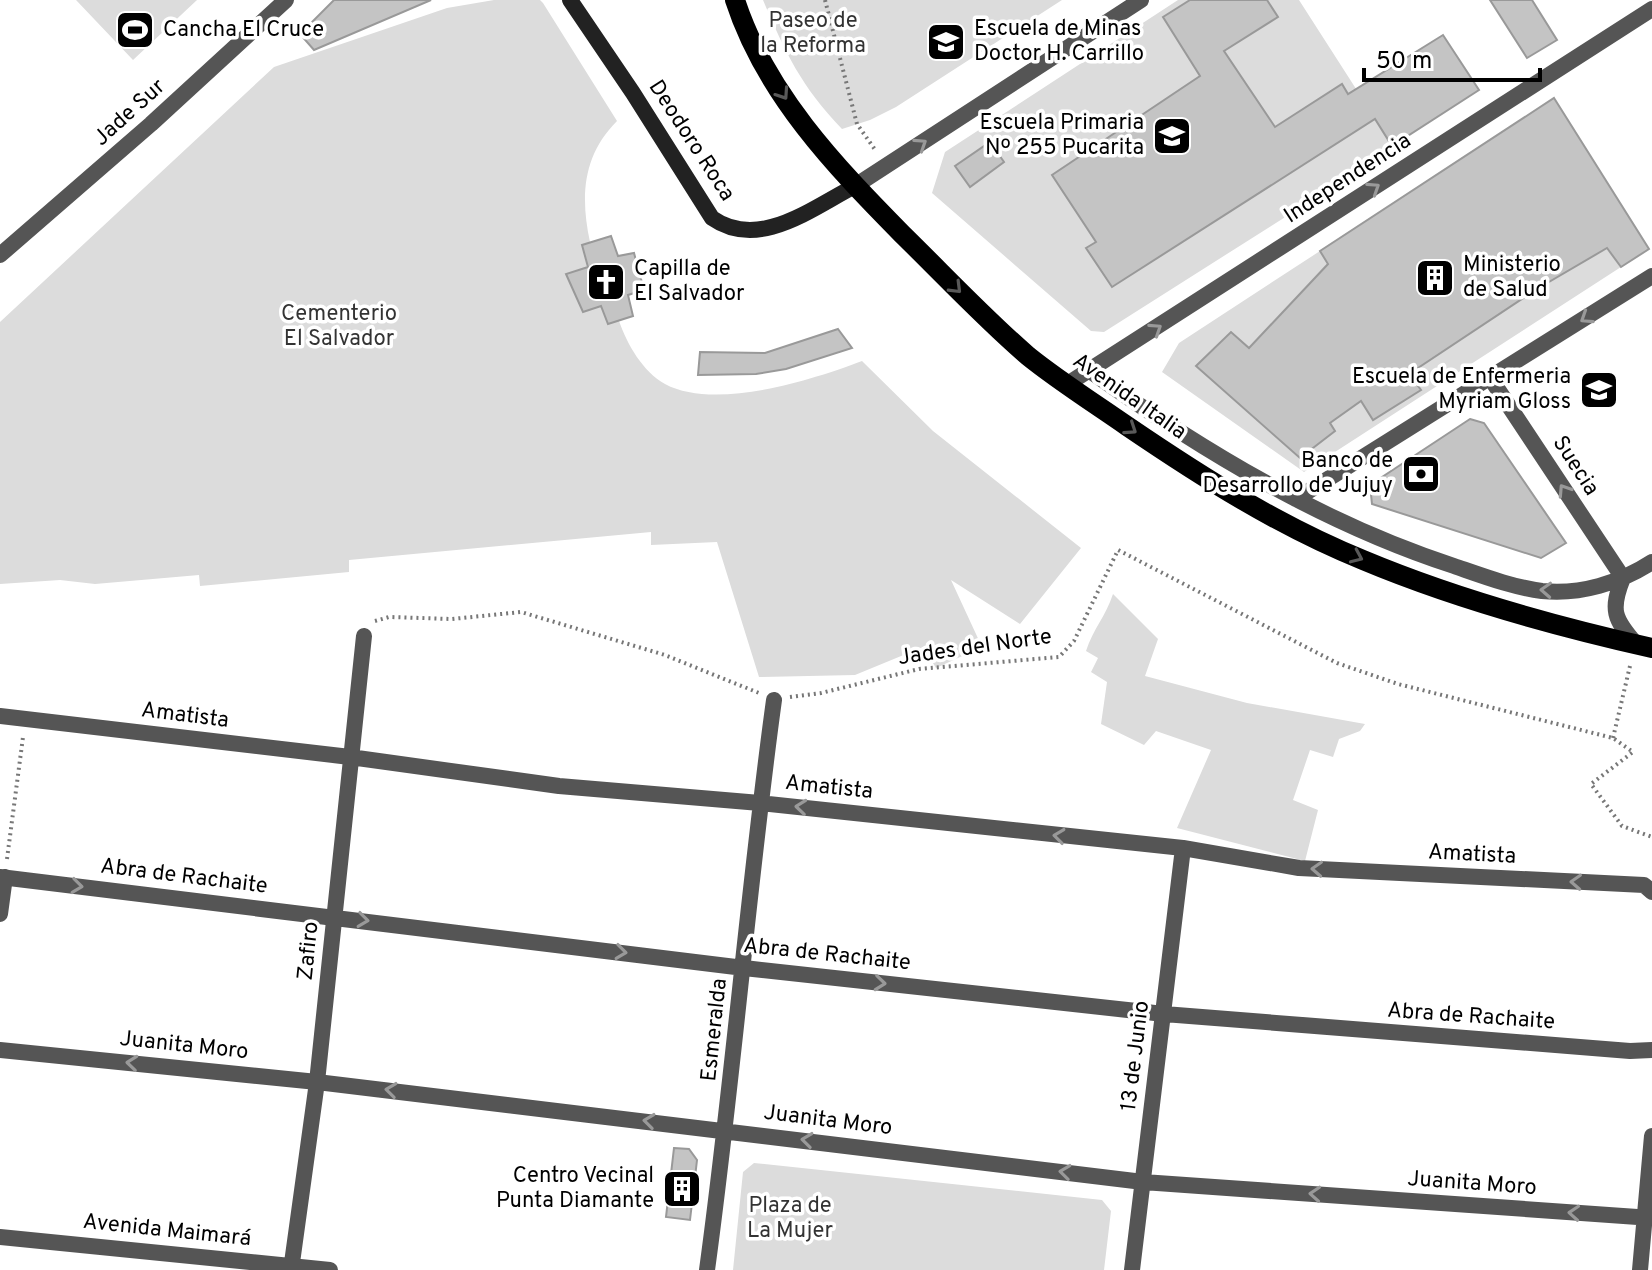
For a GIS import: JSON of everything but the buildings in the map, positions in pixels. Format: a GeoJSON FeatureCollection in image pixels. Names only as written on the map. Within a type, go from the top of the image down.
{"type":"FeatureCollection","features":[{"type":"Feature","properties":{"kind":"main road","name":"Avenida Italia"},"geometry":{"type":"LineString","coordinates":[[735,0],[769,74],[822,149],[984,316],[1066,385],[1240,499],[1361,560],[1476,601],[1644,646]]}},
{"type":"Feature","properties":{"kind":"street","name":"Jade Sur"},"geometry":{"type":"LineString","coordinates":[[0,255],[151,124],[286,0]]}},
{"type":"Feature","properties":{"kind":"street","name":"Deodoro Roca"},"geometry":{"type":"LineString","coordinates":[[570,0],[712,218],[722,225],[742,231],[768,230],[855,186]]}},
{"type":"Feature","properties":{"kind":"street"},"geometry":{"type":"LineString","coordinates":[[855,186],[1141,0]]}},
{"type":"Feature","properties":{"kind":"street","name":"Independencia"},"geometry":{"type":"LineString","coordinates":[[1066,385],[1652,9]]}},
{"type":"Feature","properties":{"kind":"street"},"geometry":{"type":"LineString","coordinates":[[1296,499],[1652,276]]}},
{"type":"Feature","properties":{"kind":"street","name":"Avenida Italia"},"geometry":{"type":"LineString","coordinates":[[1090,371],[1231,464],[1359,532],[1510,584],[1544,591],[1587,589],[1623,578],[1652,562]]}},
{"type":"Feature","properties":{"kind":"street","name":"Suecia"},"geometry":{"type":"LineString","coordinates":[[1491,379],[1623,578]]}},
{"type":"Feature","properties":{"kind":"street"},"geometry":{"type":"LineString","coordinates":[[1623,578],[1617,593],[1615,615],[1619,624],[1644,646]]}},
{"type":"Feature","properties":{"kind":"street","name":"Zafiro"},"geometry":{"type":"LineString","coordinates":[[291,1268],[317,1082],[364,636]]}},
{"type":"Feature","properties":{"kind":"street","name":"Esmeralda"},"geometry":{"type":"LineString","coordinates":[[707,1270],[726,1130],[760,803],[774,700]]}},
{"type":"Feature","properties":{"kind":"street","name":"Amatista"},"geometry":{"type":"LineString","coordinates":[[0,716],[350,757],[559,786],[760,803],[1183,848],[1299,868],[1644,885],[1652,892]]}},
{"type":"Feature","properties":{"kind":"street","name":"13 de Junio"},"geometry":{"type":"LineString","coordinates":[[1132,1270],[1183,848]]}},
{"type":"Feature","properties":{"kind":"street"},"geometry":{"type":"LineString","coordinates":[[0,914],[2,877]]}},
{"type":"Feature","properties":{"kind":"street","name":"Abra de Rachaite"},"geometry":{"type":"LineString","coordinates":[[2,877],[744,968],[1164,1014],[1630,1051],[1652,1050]]}},
{"type":"Feature","properties":{"kind":"street","name":"Juanita Moro"},"geometry":{"type":"LineString","coordinates":[[0,1050],[317,1082],[1143,1182],[1648,1218]]}},
{"type":"Feature","properties":{"kind":"street"},"geometry":{"type":"LineString","coordinates":[[1640,1270],[1648,1218],[1652,1136]]}},
{"type":"Feature","properties":{"kind":"street","name":"Avenida Maimará"},"geometry":{"type":"LineString","coordinates":[[0,1237],[330,1270]]}},
{"type":"Feature","properties":{"kind":"path"},"geometry":{"type":"LineString","coordinates":[[825,0],[857,124],[887,166]]}},
{"type":"Feature","properties":{"kind":"path","name":"Jades del Norte"},"geometry":{"type":"LineString","coordinates":[[774,700],[821,693],[919,669],[1059,657],[1074,641],[1118,550],[1337,663],[1398,684],[1613,738]]}},
{"type":"Feature","properties":{"kind":"path"},"geometry":{"type":"LineString","coordinates":[[364,636],[371,622],[389,617],[452,619],[521,612],[665,655],[774,700]]}},
{"type":"Feature","properties":{"kind":"path"},"geometry":{"type":"LineString","coordinates":[[1644,646],[1613,738],[1633,752],[1591,784],[1622,826],[1652,837]]}},
{"type":"Feature","properties":{"kind":"path"},"geometry":{"type":"LineString","coordinates":[[2,877],[25,719]]}},
{"type":"Feature","properties":{"kind":"green space","name":"Cancha El Cruce"},"geometry":{"type":"Polygon","coordinates":[[[76,0],[197,0],[133,60],[76,0]]]}},
{"type":"Feature","properties":{"kind":"green space","name":"Cementerio El Salvador"},"geometry":{"type":"Polygon","coordinates":[[[494,0],[540,0],[617,121],[597,148],[587,177],[585,208],[590,242],[582,245],[588,267],[566,274],[583,311],[601,306],[608,323],[619,321],[626,339],[643,365],[657,379],[686,392],[736,394],[764,390],[862,361],[933,431],[1081,548],[1020,624],[951,580],[982,647],[936,668],[923,647],[855,675],[759,677],[717,542],[651,545],[651,532],[349,560],[349,572],[200,586],[199,575],[95,584],[60,580],[0,584],[0,322],[274,67],[447,8],[494,0]]]}},
{"type":"Feature","properties":{"kind":"green space","name":"Paseo de la Reforma"},"geometry":{"type":"Polygon","coordinates":[[[763,0],[1062,0],[896,107],[842,129],[796,69],[763,0]]]}},
{"type":"Feature","properties":{"kind":"green space"},"geometry":{"type":"Polygon","coordinates":[[[1178,0],[1299,0],[1394,148],[1104,332],[1091,331],[932,193],[945,152],[1178,0]]]}},
{"type":"Feature","properties":{"kind":"green space"},"geometry":{"type":"Polygon","coordinates":[[[1607,248],[1621,267],[1304,472],[1162,372],[1179,343],[1320,251],[1328,264],[1249,348],[1231,332],[1196,366],[1301,458],[1334,431],[1330,423],[1361,401],[1373,420],[1420,389],[1409,374],[1537,289],[1607,248]]]}},
{"type":"Feature","properties":{"kind":"green space"},"geometry":{"type":"Polygon","coordinates":[[[1113,594],[1158,639],[1145,676],[1247,703],[1365,724],[1360,731],[1339,739],[1333,757],[1310,750],[1293,800],[1318,810],[1305,861],[1177,828],[1211,750],[1156,731],[1144,745],[1101,724],[1107,682],[1091,672],[1098,658],[1086,651],[1113,594]]]}},
{"type":"Feature","properties":{"kind":"green space","name":"Plaza de La Mujer"},"geometry":{"type":"Polygon","coordinates":[[[754,1163],[1102,1200],[1111,1211],[1104,1270],[733,1270],[743,1172],[754,1163]]]}},
{"type":"Feature","properties":{"kind":"place","name":"Cancha El Cruce"},"geometry":{"type":"Point","coordinates":[135,30]}},
{"type":"Feature","properties":{"kind":"place","name":"Escuela de Minas Doctor H. Carrillo"},"geometry":{"type":"Point","coordinates":[946,42]}},
{"type":"Feature","properties":{"kind":"place","name":"Escuela Primaria Nº 255 Pucarita"},"geometry":{"type":"Point","coordinates":[1172,136]}},
{"type":"Feature","properties":{"kind":"place","name":"Ministerio de Salud"},"geometry":{"type":"Point","coordinates":[1435,278]}},
{"type":"Feature","properties":{"kind":"place","name":"Capilla de El Salvador"},"geometry":{"type":"Point","coordinates":[606,282]}},
{"type":"Feature","properties":{"kind":"place","name":"Escuela de Enfermeria Myriam Gloss"},"geometry":{"type":"Point","coordinates":[1599,390]}},
{"type":"Feature","properties":{"kind":"place","name":"Banco de Desarrollo de Jujuy"},"geometry":{"type":"Point","coordinates":[1421,474]}},
{"type":"Feature","properties":{"kind":"place","name":"Centro Vecinal Punta Diamante"},"geometry":{"type":"Point","coordinates":[682,1189]}}]}
